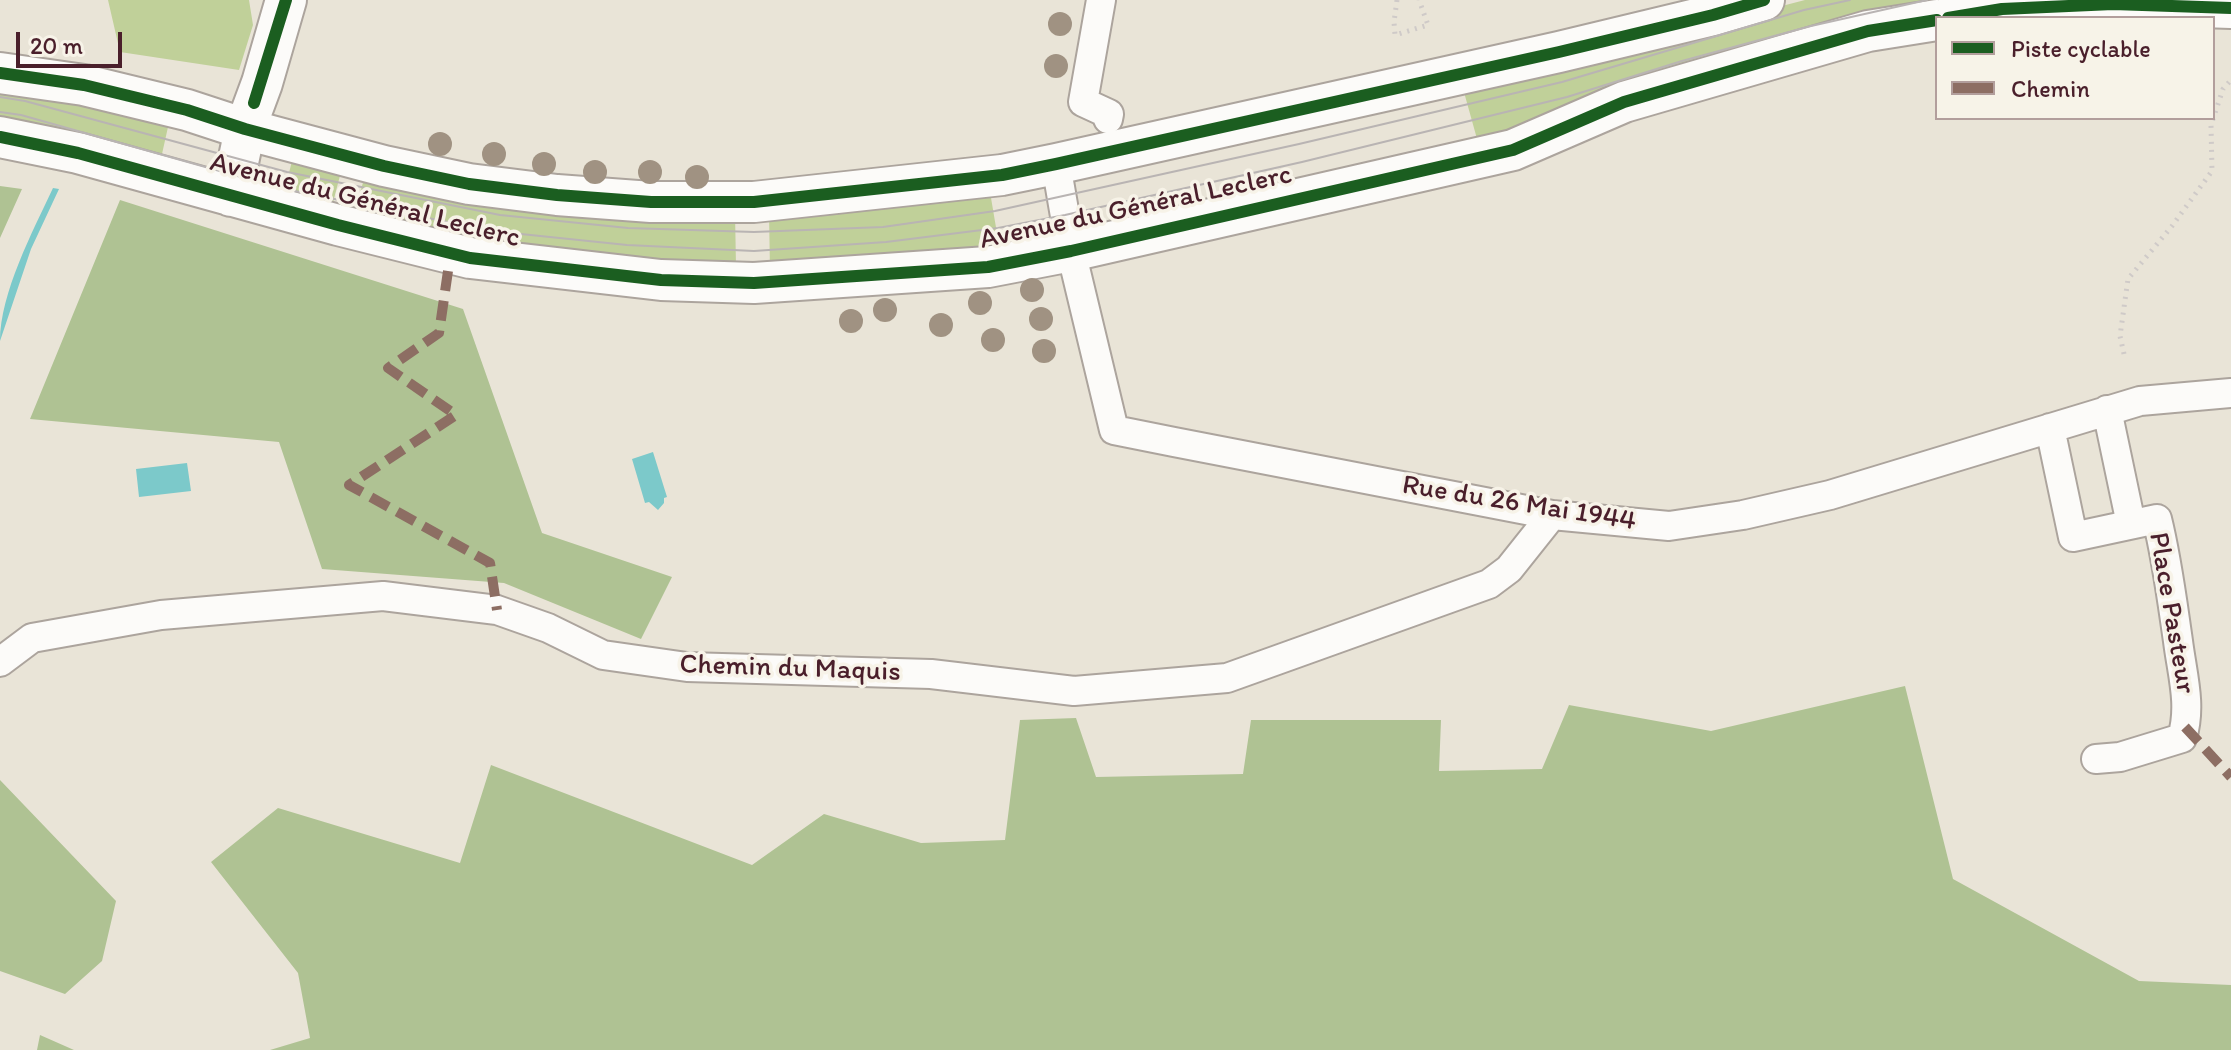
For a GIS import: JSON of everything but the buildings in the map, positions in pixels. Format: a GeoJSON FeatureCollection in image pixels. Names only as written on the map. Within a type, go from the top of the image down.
{"type":"FeatureCollection","features":[{"type":"Feature","properties":{"kind":"main road"},"geometry":{"type":"LineString","coordinates":[[231,196],[245,129],[286,0]]}},
{"type":"Feature","properties":{"kind":"main road","name":"Avenue du Général Leclerc"},"geometry":{"type":"LineString","coordinates":[[0,73],[84,85],[187,110],[245,129],[384,166],[469,184],[651,202],[754,202],[1002,175],[1559,52],[1764,0]]}},
{"type":"Feature","properties":{"kind":"main road"},"geometry":{"type":"LineString","coordinates":[[1960,16],[2002,9],[2113,4],[2231,8]]}},
{"type":"Feature","properties":{"kind":"main road","name":"Avenue du Général Leclerc"},"geometry":{"type":"LineString","coordinates":[[0,137],[78,153],[470,258],[661,280],[754,283],[988,267],[1071,251],[1513,150],[1624,102],[1868,31],[1935,20]]}},
{"type":"Feature","properties":{"kind":"street"},"geometry":{"type":"LineString","coordinates":[[1101,0],[1083,102],[1109,114],[1108,119]]}},
{"type":"Feature","properties":{"kind":"street","name":"Rue du 26 Mai 1944"},"geometry":{"type":"LineString","coordinates":[[1056,164],[1071,251],[1114,430],[1552,515],[1669,526],[1743,515],[1830,495],[2140,401],[2231,393]]}},
{"type":"Feature","properties":{"kind":"street","name":"Place Pasteur"},"geometry":{"type":"LineString","coordinates":[[2107,410],[2131,524]]}},
{"type":"Feature","properties":{"kind":"street","name":"Place Pasteur"},"geometry":{"type":"LineString","coordinates":[[2050,428],[2073,537],[2157,519],[2187,694],[2188,718],[2182,738],[2132,754],[2096,759]]}},
{"type":"Feature","properties":{"kind":"street","name":"Chemin du Maquis"},"geometry":{"type":"LineString","coordinates":[[0,662],[32,638],[161,615],[383,596],[497,610],[548,628],[603,655],[687,667],[931,674],[1074,691],[1227,678],[1489,584],[1509,569],[1552,515]]}},
{"type":"Feature","properties":{"kind":"path"},"geometry":{"type":"LineString","coordinates":[[1397,0],[1395,35],[1428,25],[1419,0]]}},
{"type":"Feature","properties":{"kind":"path"},"geometry":{"type":"LineString","coordinates":[[2215,113],[2223,89],[2231,80]]}},
{"type":"Feature","properties":{"kind":"path"},"geometry":{"type":"LineString","coordinates":[[2124,354],[2120,336],[2128,279],[2212,171],[2213,120]]}},
{"type":"Feature","properties":{"kind":"green space"},"geometry":{"type":"Polygon","coordinates":[[[108,0],[249,0],[253,25],[239,70],[120,52],[108,0]]]}},
{"type":"Feature","properties":{"kind":"green space"},"geometry":{"type":"Polygon","coordinates":[[[1805,0],[2018,0],[1959,16],[1935,16],[1935,22],[1479,146],[1462,85],[1570,61],[1805,0]]]}},
{"type":"Feature","properties":{"kind":"green space"},"geometry":{"type":"Polygon","coordinates":[[[0,82],[170,118],[160,163],[0,125],[0,82]]]}},
{"type":"Feature","properties":{"kind":"green space"},"geometry":{"type":"Polygon","coordinates":[[[292,161],[342,168],[331,210],[283,197],[292,161]]]}},
{"type":"Feature","properties":{"kind":"green space"},"geometry":{"type":"Polygon","coordinates":[[[365,176],[735,212],[736,266],[542,256],[353,216],[365,176]]]}},
{"type":"Feature","properties":{"kind":"green space"},"geometry":{"type":"Polygon","coordinates":[[[0,186],[22,189],[0,238],[0,186]]]}},
{"type":"Feature","properties":{"kind":"green space"},"geometry":{"type":"Polygon","coordinates":[[[990,192],[1000,251],[770,271],[769,212],[990,192]]]}},
{"type":"Feature","properties":{"kind":"green space"},"geometry":{"type":"Polygon","coordinates":[[[120,200],[463,309],[542,533],[672,577],[641,639],[504,583],[322,569],[279,442],[30,419],[120,200]]]}},
{"type":"Feature","properties":{"kind":"green space"},"geometry":{"type":"Polygon","coordinates":[[[1905,686],[1953,879],[2139,981],[2231,985],[2231,1050],[270,1050],[310,1038],[298,973],[211,862],[278,808],[460,863],[491,765],[752,865],[824,814],[921,843],[1005,840],[1020,720],[1076,718],[1096,777],[1243,774],[1251,720],[1441,720],[1439,771],[1542,769],[1569,705],[1711,731],[1905,686]]]}},
{"type":"Feature","properties":{"kind":"green space"},"geometry":{"type":"Polygon","coordinates":[[[0,780],[116,901],[102,961],[65,994],[0,971],[0,780]]]}},
{"type":"Feature","properties":{"kind":"green space"},"geometry":{"type":"Polygon","coordinates":[[[40,1035],[74,1050],[37,1050],[40,1035]]]}},
{"type":"Feature","properties":{"kind":"water"},"geometry":{"type":"Polygon","coordinates":[[[53,188],[59,189],[31,249],[0,341],[1,322],[11,283],[53,188]]]}},
{"type":"Feature","properties":{"kind":"water"},"geometry":{"type":"Polygon","coordinates":[[[653,452],[667,497],[658,510],[649,502],[645,503],[632,459],[653,452]]]}},
{"type":"Feature","properties":{"kind":"water"},"geometry":{"type":"Polygon","coordinates":[[[187,463],[191,491],[139,497],[136,469],[187,463]]]}},
{"type":"Feature","properties":{"kind":"tram line"},"geometry":{"type":"LineString","coordinates":[[0,97],[25,101],[287,172],[500,215],[628,228],[754,232],[883,227],[995,211],[1299,144],[1562,82],[1804,10],[1850,0]]}},
{"type":"Feature","properties":{"kind":"tram line"},"geometry":{"type":"LineString","coordinates":[[0,112],[21,115],[280,188],[492,231],[627,245],[754,251],[886,242],[998,228],[1065,215],[1302,162],[1567,97],[1682,61],[1811,26],[1927,0]]}},
{"type":"Feature","properties":{"kind":"marked path"},"geometry":{"type":"LineString","coordinates":[[448,271],[439,333],[388,368],[456,415],[349,485],[490,563],[497,610]]}},
{"type":"Feature","properties":{"kind":"marked path"},"geometry":{"type":"LineString","coordinates":[[2185,727],[2231,777]]}},
{"type":"Feature","properties":{"kind":"cycle path"},"geometry":{"type":"LineString","coordinates":[[254,103],[286,0]]}},
{"type":"Feature","properties":{"kind":"cycle path"},"geometry":{"type":"LineString","coordinates":[[0,73],[84,85],[187,110],[245,129],[384,166],[469,184],[651,202],[754,202],[1002,175],[1559,52],[1764,0]]}},
{"type":"Feature","properties":{"kind":"cycle path"},"geometry":{"type":"LineString","coordinates":[[1960,16],[2002,9],[2113,4],[2231,8]]}},
{"type":"Feature","properties":{"kind":"cycle path"},"geometry":{"type":"LineString","coordinates":[[0,137],[78,153],[470,258],[661,280],[754,283],[988,267],[1071,251],[1513,150],[1624,102],[1868,31],[1935,20]]}}]}
